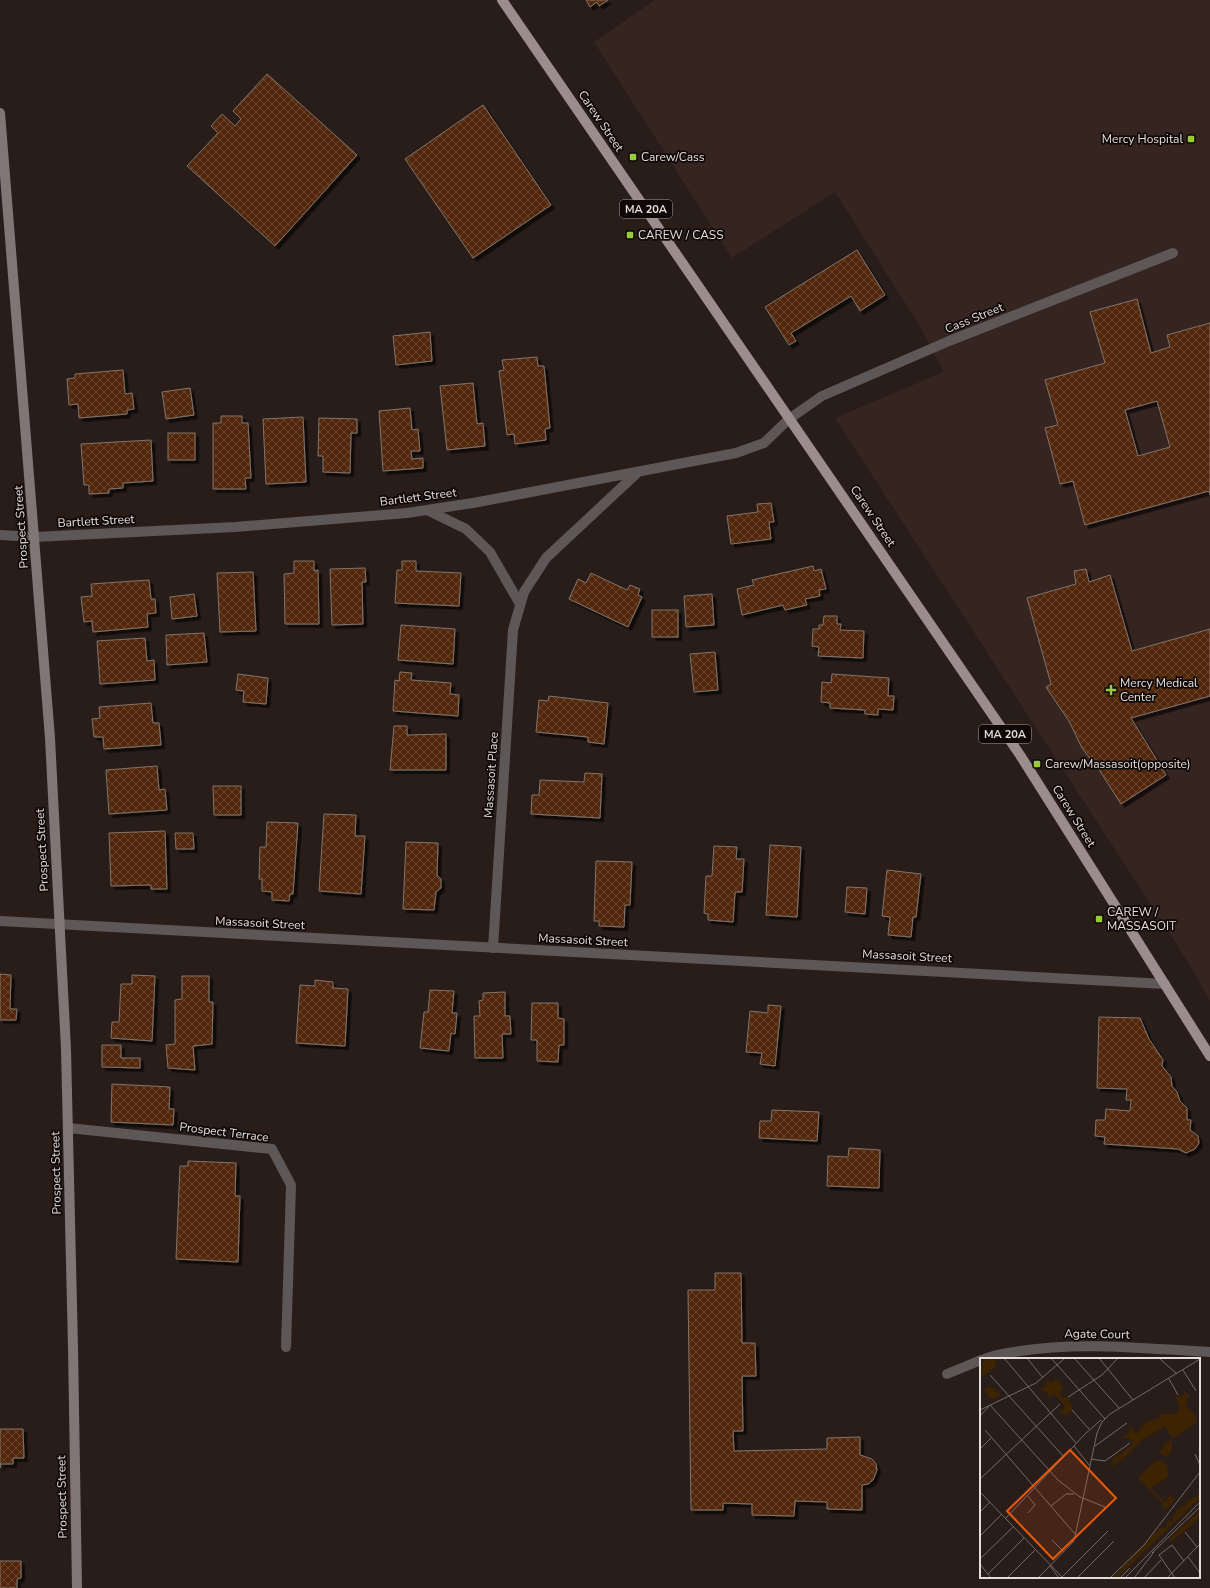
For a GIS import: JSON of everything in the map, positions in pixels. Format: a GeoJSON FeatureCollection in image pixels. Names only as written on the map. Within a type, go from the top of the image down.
{"type":"FeatureCollection","features":[{"type":"Feature","properties":{"kind":"main road","name":"Carew Street"},"geometry":{"type":"LineString","coordinates":[[502,0],[1020,755],[1210,1056]]}},
{"type":"Feature","properties":{"kind":"main road","name":"Prospect Street"},"geometry":{"type":"LineString","coordinates":[[0,113],[2,163],[35,537],[50,738],[68,1128],[76,1588]]}},
{"type":"Feature","properties":{"kind":"street","name":"Cass Street"},"geometry":{"type":"LineString","coordinates":[[789,419],[822,396],[888,367],[1174,253]]}},
{"type":"Feature","properties":{"kind":"street","name":"Bartlett Street"},"geometry":{"type":"LineString","coordinates":[[0,535],[35,537],[235,527],[427,510],[473,503],[638,472],[743,450],[764,443],[789,419]]}},
{"type":"Feature","properties":{"kind":"street","name":"Massasoit Place"},"geometry":{"type":"LineString","coordinates":[[493,948],[513,630],[520,604],[524,592],[546,558],[638,472]]}},
{"type":"Feature","properties":{"kind":"street"},"geometry":{"type":"LineString","coordinates":[[427,510],[466,530],[490,552],[520,604]]}},
{"type":"Feature","properties":{"kind":"street","name":"Massasoit Street"},"geometry":{"type":"LineString","coordinates":[[0,921],[1165,984]]}},
{"type":"Feature","properties":{"kind":"street","name":"Prospect Terrace"},"geometry":{"type":"LineString","coordinates":[[68,1128],[272,1149],[291,1186],[286,1347]]}},
{"type":"Feature","properties":{"kind":"street","name":"Agate Court"},"geometry":{"type":"LineString","coordinates":[[987,1358],[1044,1347],[1078,1345],[1210,1352]]}},
{"type":"Feature","properties":{"kind":"street"},"geometry":{"type":"LineString","coordinates":[[947,1374],[980,1360]]}},
{"type":"Feature","properties":{"kind":"shaded area","name":"Mercy Medical Center"},"geometry":{"type":"Polygon","coordinates":[[[655,0],[1210,0],[1210,1001],[1188,962],[835,418],[944,372],[919,325],[835,192],[732,258],[594,42],[655,0]]]}},
{"type":"Feature","properties":{"kind":"building"},"geometry":{"type":"Polygon","coordinates":[[[586,0],[608,0],[599,6],[597,2],[590,7],[586,0]]]}},
{"type":"Feature","properties":{"kind":"building"},"geometry":{"type":"Polygon","coordinates":[[[267,74],[357,155],[275,246],[187,166],[218,133],[211,126],[222,114],[235,126],[241,119],[233,111],[267,74]]]}},
{"type":"Feature","properties":{"kind":"building"},"geometry":{"type":"Polygon","coordinates":[[[483,105],[551,205],[473,258],[405,159],[483,105]]]}},
{"type":"Feature","properties":{"kind":"building"},"geometry":{"type":"Polygon","coordinates":[[[857,250],[885,295],[860,311],[851,296],[791,333],[796,341],[789,345],[765,307],[857,250]]]}},
{"type":"Feature","properties":{"kind":"building"},"geometry":{"type":"Polygon","coordinates":[[[1137,299],[1151,353],[1170,347],[1167,335],[1210,323],[1210,495],[1209,491],[1085,525],[1073,481],[1060,484],[1045,428],[1058,425],[1045,380],[1105,363],[1090,312],[1137,299]],[[1157,401],[1125,410],[1138,456],[1170,447],[1157,401]]]}},
{"type":"Feature","properties":{"kind":"building"},"geometry":{"type":"Polygon","coordinates":[[[430,332],[432,361],[396,365],[393,336],[430,332]]]}},
{"type":"Feature","properties":{"kind":"building"},"geometry":{"type":"Polygon","coordinates":[[[537,357],[538,366],[544,366],[550,428],[545,429],[546,440],[515,444],[514,434],[507,435],[499,371],[504,370],[502,360],[537,357]]]}},
{"type":"Feature","properties":{"kind":"building"},"geometry":{"type":"Polygon","coordinates":[[[123,370],[125,394],[132,393],[134,409],[127,410],[127,414],[79,418],[78,404],[69,405],[67,379],[75,378],[75,374],[123,370]]]}},
{"type":"Feature","properties":{"kind":"building"},"geometry":{"type":"Polygon","coordinates":[[[473,383],[477,424],[483,423],[485,446],[447,450],[440,386],[473,383]]]}},
{"type":"Feature","properties":{"kind":"building"},"geometry":{"type":"Polygon","coordinates":[[[190,388],[194,415],[166,419],[162,392],[190,388]]]}},
{"type":"Feature","properties":{"kind":"building"},"geometry":{"type":"Polygon","coordinates":[[[410,408],[412,430],[418,429],[420,451],[411,451],[412,459],[423,458],[423,468],[383,471],[379,411],[410,408]]]}},
{"type":"Feature","properties":{"kind":"building"},"geometry":{"type":"Polygon","coordinates":[[[221,416],[242,416],[242,423],[248,423],[251,478],[245,478],[246,489],[213,489],[213,423],[221,423],[221,416]]]}},
{"type":"Feature","properties":{"kind":"building"},"geometry":{"type":"Polygon","coordinates":[[[303,417],[306,482],[266,484],[263,419],[303,417]]]}},
{"type":"Feature","properties":{"kind":"building"},"geometry":{"type":"Polygon","coordinates":[[[319,418],[357,419],[357,433],[351,433],[350,473],[323,472],[323,456],[318,456],[319,418]]]}},
{"type":"Feature","properties":{"kind":"building"},"geometry":{"type":"Polygon","coordinates":[[[168,433],[195,433],[195,460],[168,460],[168,433]]]}},
{"type":"Feature","properties":{"kind":"building"},"geometry":{"type":"Polygon","coordinates":[[[151,440],[153,481],[123,483],[123,488],[109,489],[109,493],[89,494],[89,485],[84,485],[81,444],[151,440]]]}},
{"type":"Feature","properties":{"kind":"building"},"geometry":{"type":"Polygon","coordinates":[[[771,503],[774,522],[769,522],[771,539],[731,544],[727,516],[758,512],[757,504],[771,503]]]}},
{"type":"Feature","properties":{"kind":"building"},"geometry":{"type":"Polygon","coordinates":[[[294,561],[314,561],[314,571],[318,570],[319,624],[285,624],[284,574],[294,573],[294,561]]]}},
{"type":"Feature","properties":{"kind":"building"},"geometry":{"type":"Polygon","coordinates":[[[402,561],[416,561],[416,571],[461,573],[459,606],[395,603],[397,570],[402,570],[402,561]]]}},
{"type":"Feature","properties":{"kind":"building"},"geometry":{"type":"Polygon","coordinates":[[[813,566],[814,571],[821,569],[826,589],[819,590],[820,596],[805,599],[807,605],[785,610],[783,605],[742,615],[737,589],[754,585],[752,580],[813,566]]]}},
{"type":"Feature","properties":{"kind":"building"},"geometry":{"type":"Polygon","coordinates":[[[365,568],[366,582],[362,582],[363,624],[332,625],[330,569],[365,568]]]}},
{"type":"Feature","properties":{"kind":"building"},"geometry":{"type":"Polygon","coordinates":[[[1086,569],[1089,582],[1110,575],[1132,651],[1210,629],[1210,696],[1131,718],[1166,775],[1121,804],[1100,771],[1082,748],[1069,721],[1046,687],[1051,684],[1027,598],[1076,584],[1074,571],[1086,569]]]}},
{"type":"Feature","properties":{"kind":"building"},"geometry":{"type":"Polygon","coordinates":[[[253,572],[256,631],[220,632],[217,573],[253,572]]]}},
{"type":"Feature","properties":{"kind":"building"},"geometry":{"type":"Polygon","coordinates":[[[591,573],[627,590],[630,585],[640,589],[638,595],[642,597],[628,627],[569,599],[578,579],[586,583],[591,573]]]}},
{"type":"Feature","properties":{"kind":"building"},"geometry":{"type":"Polygon","coordinates":[[[149,580],[151,599],[155,599],[156,613],[147,614],[148,627],[93,632],[92,621],[84,622],[81,597],[92,596],[91,584],[149,580]]]}},
{"type":"Feature","properties":{"kind":"building"},"geometry":{"type":"Polygon","coordinates":[[[194,594],[197,616],[172,619],[170,597],[194,594]]]}},
{"type":"Feature","properties":{"kind":"building"},"geometry":{"type":"Polygon","coordinates":[[[712,594],[714,625],[686,627],[684,596],[712,594]]]}},
{"type":"Feature","properties":{"kind":"building"},"geometry":{"type":"Polygon","coordinates":[[[652,610],[678,610],[678,637],[652,637],[652,610]]]}},
{"type":"Feature","properties":{"kind":"building"},"geometry":{"type":"Polygon","coordinates":[[[824,616],[837,616],[837,624],[841,624],[840,630],[864,631],[863,658],[818,656],[819,647],[812,646],[813,629],[819,629],[819,625],[823,625],[824,616]]]}},
{"type":"Feature","properties":{"kind":"building"},"geometry":{"type":"Polygon","coordinates":[[[401,625],[455,629],[453,664],[398,660],[401,625]]]}},
{"type":"Feature","properties":{"kind":"building"},"geometry":{"type":"Polygon","coordinates":[[[204,633],[207,662],[167,665],[166,635],[204,633]]]}},
{"type":"Feature","properties":{"kind":"building"},"geometry":{"type":"Polygon","coordinates":[[[145,638],[147,661],[154,660],[155,680],[100,684],[97,641],[145,638]]]}},
{"type":"Feature","properties":{"kind":"building"},"geometry":{"type":"Polygon","coordinates":[[[715,652],[718,690],[694,692],[690,654],[715,652]]]}},
{"type":"Feature","properties":{"kind":"building"},"geometry":{"type":"Polygon","coordinates":[[[400,672],[412,673],[411,680],[451,683],[450,694],[459,695],[458,716],[393,711],[395,680],[399,681],[400,672]]]}},
{"type":"Feature","properties":{"kind":"building"},"geometry":{"type":"Polygon","coordinates":[[[238,674],[268,678],[266,704],[243,702],[244,691],[236,690],[238,674]]]}},
{"type":"Feature","properties":{"kind":"building"},"geometry":{"type":"Polygon","coordinates":[[[832,674],[889,678],[888,696],[894,696],[893,710],[878,709],[878,715],[865,714],[865,710],[830,708],[830,703],[821,702],[822,682],[831,683],[832,674]]]}},
{"type":"Feature","properties":{"kind":"building"},"geometry":{"type":"Polygon","coordinates":[[[549,696],[608,703],[604,744],[588,742],[588,737],[536,732],[539,700],[548,701],[549,696]]]}},
{"type":"Feature","properties":{"kind":"building"},"geometry":{"type":"Polygon","coordinates":[[[151,703],[153,723],[159,723],[161,745],[104,749],[103,737],[94,737],[92,719],[100,718],[99,707],[151,703]]]}},
{"type":"Feature","properties":{"kind":"building"},"geometry":{"type":"Polygon","coordinates":[[[394,726],[407,726],[407,735],[446,734],[446,770],[390,770],[394,726]]]}},
{"type":"Feature","properties":{"kind":"building"},"geometry":{"type":"Polygon","coordinates":[[[157,766],[159,790],[165,789],[167,810],[109,814],[106,770],[157,766]]]}},
{"type":"Feature","properties":{"kind":"building"},"geometry":{"type":"Polygon","coordinates":[[[585,773],[602,774],[600,818],[531,814],[532,795],[539,795],[540,780],[584,782],[585,773]]]}},
{"type":"Feature","properties":{"kind":"building"},"geometry":{"type":"Polygon","coordinates":[[[213,786],[241,786],[241,815],[214,815],[213,786]]]}},
{"type":"Feature","properties":{"kind":"building"},"geometry":{"type":"Polygon","coordinates":[[[324,814],[356,815],[355,836],[365,836],[361,894],[319,891],[324,814]]]}},
{"type":"Feature","properties":{"kind":"building"},"geometry":{"type":"Polygon","coordinates":[[[267,822],[298,823],[293,894],[290,894],[289,901],[272,900],[272,892],[262,891],[262,879],[259,879],[260,847],[266,847],[267,822]]]}},
{"type":"Feature","properties":{"kind":"building"},"geometry":{"type":"Polygon","coordinates":[[[165,831],[167,889],[151,889],[151,885],[111,886],[109,833],[165,831]]]}},
{"type":"Feature","properties":{"kind":"building"},"geometry":{"type":"Polygon","coordinates":[[[175,833],[193,833],[194,849],[176,849],[175,833]]]}},
{"type":"Feature","properties":{"kind":"building"},"geometry":{"type":"Polygon","coordinates":[[[406,842],[438,843],[437,875],[441,879],[441,888],[436,892],[434,910],[403,909],[406,842]]]}},
{"type":"Feature","properties":{"kind":"building"},"geometry":{"type":"Polygon","coordinates":[[[770,845],[801,847],[797,917],[766,915],[770,845]]]}},
{"type":"Feature","properties":{"kind":"building"},"geometry":{"type":"Polygon","coordinates":[[[714,846],[737,847],[736,859],[744,859],[742,892],[735,892],[733,922],[708,920],[708,914],[704,913],[706,876],[712,876],[714,846]]]}},
{"type":"Feature","properties":{"kind":"building"},"geometry":{"type":"Polygon","coordinates":[[[596,861],[632,862],[630,905],[625,905],[624,927],[599,926],[599,921],[594,921],[596,861]]]}},
{"type":"Feature","properties":{"kind":"building"},"geometry":{"type":"Polygon","coordinates":[[[887,870],[921,874],[916,917],[913,917],[911,937],[888,935],[890,917],[882,916],[887,870]]]}},
{"type":"Feature","properties":{"kind":"building"},"geometry":{"type":"Polygon","coordinates":[[[847,887],[867,888],[865,914],[845,912],[847,887]]]}},
{"type":"Feature","properties":{"kind":"building"},"geometry":{"type":"Polygon","coordinates":[[[0,974],[11,975],[10,1009],[17,1009],[16,1020],[0,1020],[0,974]]]}},
{"type":"Feature","properties":{"kind":"building"},"geometry":{"type":"Polygon","coordinates":[[[132,975],[155,976],[152,1041],[111,1038],[112,1022],[119,1022],[121,984],[132,984],[132,975]]]}},
{"type":"Feature","properties":{"kind":"building"},"geometry":{"type":"Polygon","coordinates":[[[182,976],[209,976],[209,1002],[213,1002],[212,1044],[193,1046],[195,1070],[168,1068],[166,1045],[175,1044],[175,1000],[182,999],[182,976]]]}},
{"type":"Feature","properties":{"kind":"building"},"geometry":{"type":"Polygon","coordinates":[[[315,980],[333,982],[333,988],[348,989],[345,1046],[296,1043],[300,985],[315,986],[315,980]]]}},
{"type":"Feature","properties":{"kind":"building"},"geometry":{"type":"Polygon","coordinates":[[[430,990],[454,991],[452,1013],[457,1013],[455,1034],[451,1033],[449,1051],[420,1048],[424,1012],[428,1012],[430,990]]]}},
{"type":"Feature","properties":{"kind":"building"},"geometry":{"type":"Polygon","coordinates":[[[505,992],[505,1016],[510,1016],[511,1034],[502,1034],[503,1058],[475,1058],[474,1016],[480,1016],[479,1001],[483,1000],[483,993],[505,992]]]}},
{"type":"Feature","properties":{"kind":"building"},"geometry":{"type":"Polygon","coordinates":[[[532,1003],[558,1003],[558,1018],[564,1019],[564,1045],[559,1045],[558,1062],[537,1061],[537,1040],[531,1040],[532,1003]]]}},
{"type":"Feature","properties":{"kind":"building"},"geometry":{"type":"Polygon","coordinates":[[[768,1005],[781,1006],[775,1066],[760,1064],[762,1053],[746,1052],[750,1011],[768,1013],[768,1005]]]}},
{"type":"Feature","properties":{"kind":"building"},"geometry":{"type":"Polygon","coordinates":[[[1099,1017],[1140,1018],[1149,1039],[1163,1060],[1162,1066],[1171,1077],[1172,1086],[1177,1092],[1180,1101],[1187,1108],[1187,1120],[1191,1120],[1190,1130],[1198,1136],[1199,1143],[1195,1149],[1186,1153],[1178,1149],[1104,1144],[1105,1137],[1095,1136],[1096,1120],[1105,1120],[1106,1109],[1130,1111],[1131,1100],[1126,1100],[1127,1089],[1097,1088],[1099,1017]]]}},
{"type":"Feature","properties":{"kind":"building"},"geometry":{"type":"Polygon","coordinates":[[[102,1045],[121,1045],[121,1058],[140,1058],[140,1068],[102,1067],[102,1045]]]}},
{"type":"Feature","properties":{"kind":"building"},"geometry":{"type":"Polygon","coordinates":[[[112,1084],[170,1087],[169,1109],[174,1109],[173,1125],[111,1122],[112,1084]]]}},
{"type":"Feature","properties":{"kind":"building"},"geometry":{"type":"Polygon","coordinates":[[[772,1110],[819,1112],[817,1141],[759,1138],[760,1121],[771,1121],[772,1110]]]}},
{"type":"Feature","properties":{"kind":"building"},"geometry":{"type":"Polygon","coordinates":[[[849,1148],[880,1150],[879,1188],[827,1186],[828,1156],[848,1157],[849,1148]]]}},
{"type":"Feature","properties":{"kind":"building"},"geometry":{"type":"Polygon","coordinates":[[[188,1161],[236,1163],[235,1196],[240,1196],[238,1262],[176,1259],[180,1166],[188,1166],[188,1161]]]}},
{"type":"Feature","properties":{"kind":"building"},"geometry":{"type":"Polygon","coordinates":[[[715,1273],[741,1273],[742,1343],[755,1343],[756,1376],[742,1376],[743,1431],[733,1431],[734,1451],[827,1449],[827,1438],[860,1437],[860,1455],[872,1459],[876,1464],[877,1470],[873,1480],[868,1484],[862,1485],[862,1510],[827,1509],[827,1502],[795,1501],[794,1516],[752,1515],[752,1504],[723,1503],[723,1510],[691,1510],[688,1290],[715,1290],[715,1273]]]}},
{"type":"Feature","properties":{"kind":"building"},"geometry":{"type":"Polygon","coordinates":[[[0,1429],[23,1429],[24,1458],[13,1458],[13,1464],[1,1464],[0,1468],[0,1429]]]}},
{"type":"Feature","properties":{"kind":"building"},"geometry":{"type":"Polygon","coordinates":[[[0,1561],[21,1561],[21,1578],[17,1579],[17,1588],[0,1588],[0,1561]]]}},
{"type":"Feature","properties":{"kind":"place","name":"Mercy Hospital"},"geometry":{"type":"Point","coordinates":[1191,139]}},
{"type":"Feature","properties":{"kind":"place","name":"Carew/Cass"},"geometry":{"type":"Point","coordinates":[633,157]}},
{"type":"Feature","properties":{"kind":"place","name":"CAREW / CASS"},"geometry":{"type":"Point","coordinates":[630,235]}},
{"type":"Feature","properties":{"kind":"place","name":"Mercy Medical Center"},"geometry":{"type":"Point","coordinates":[1111,690]}},
{"type":"Feature","properties":{"kind":"place","name":"Carew/Massasoit(opposite)"},"geometry":{"type":"Point","coordinates":[1037,764]}},
{"type":"Feature","properties":{"kind":"place","name":"CAREW / MASSASOIT"},"geometry":{"type":"Point","coordinates":[1099,919]}}]}
